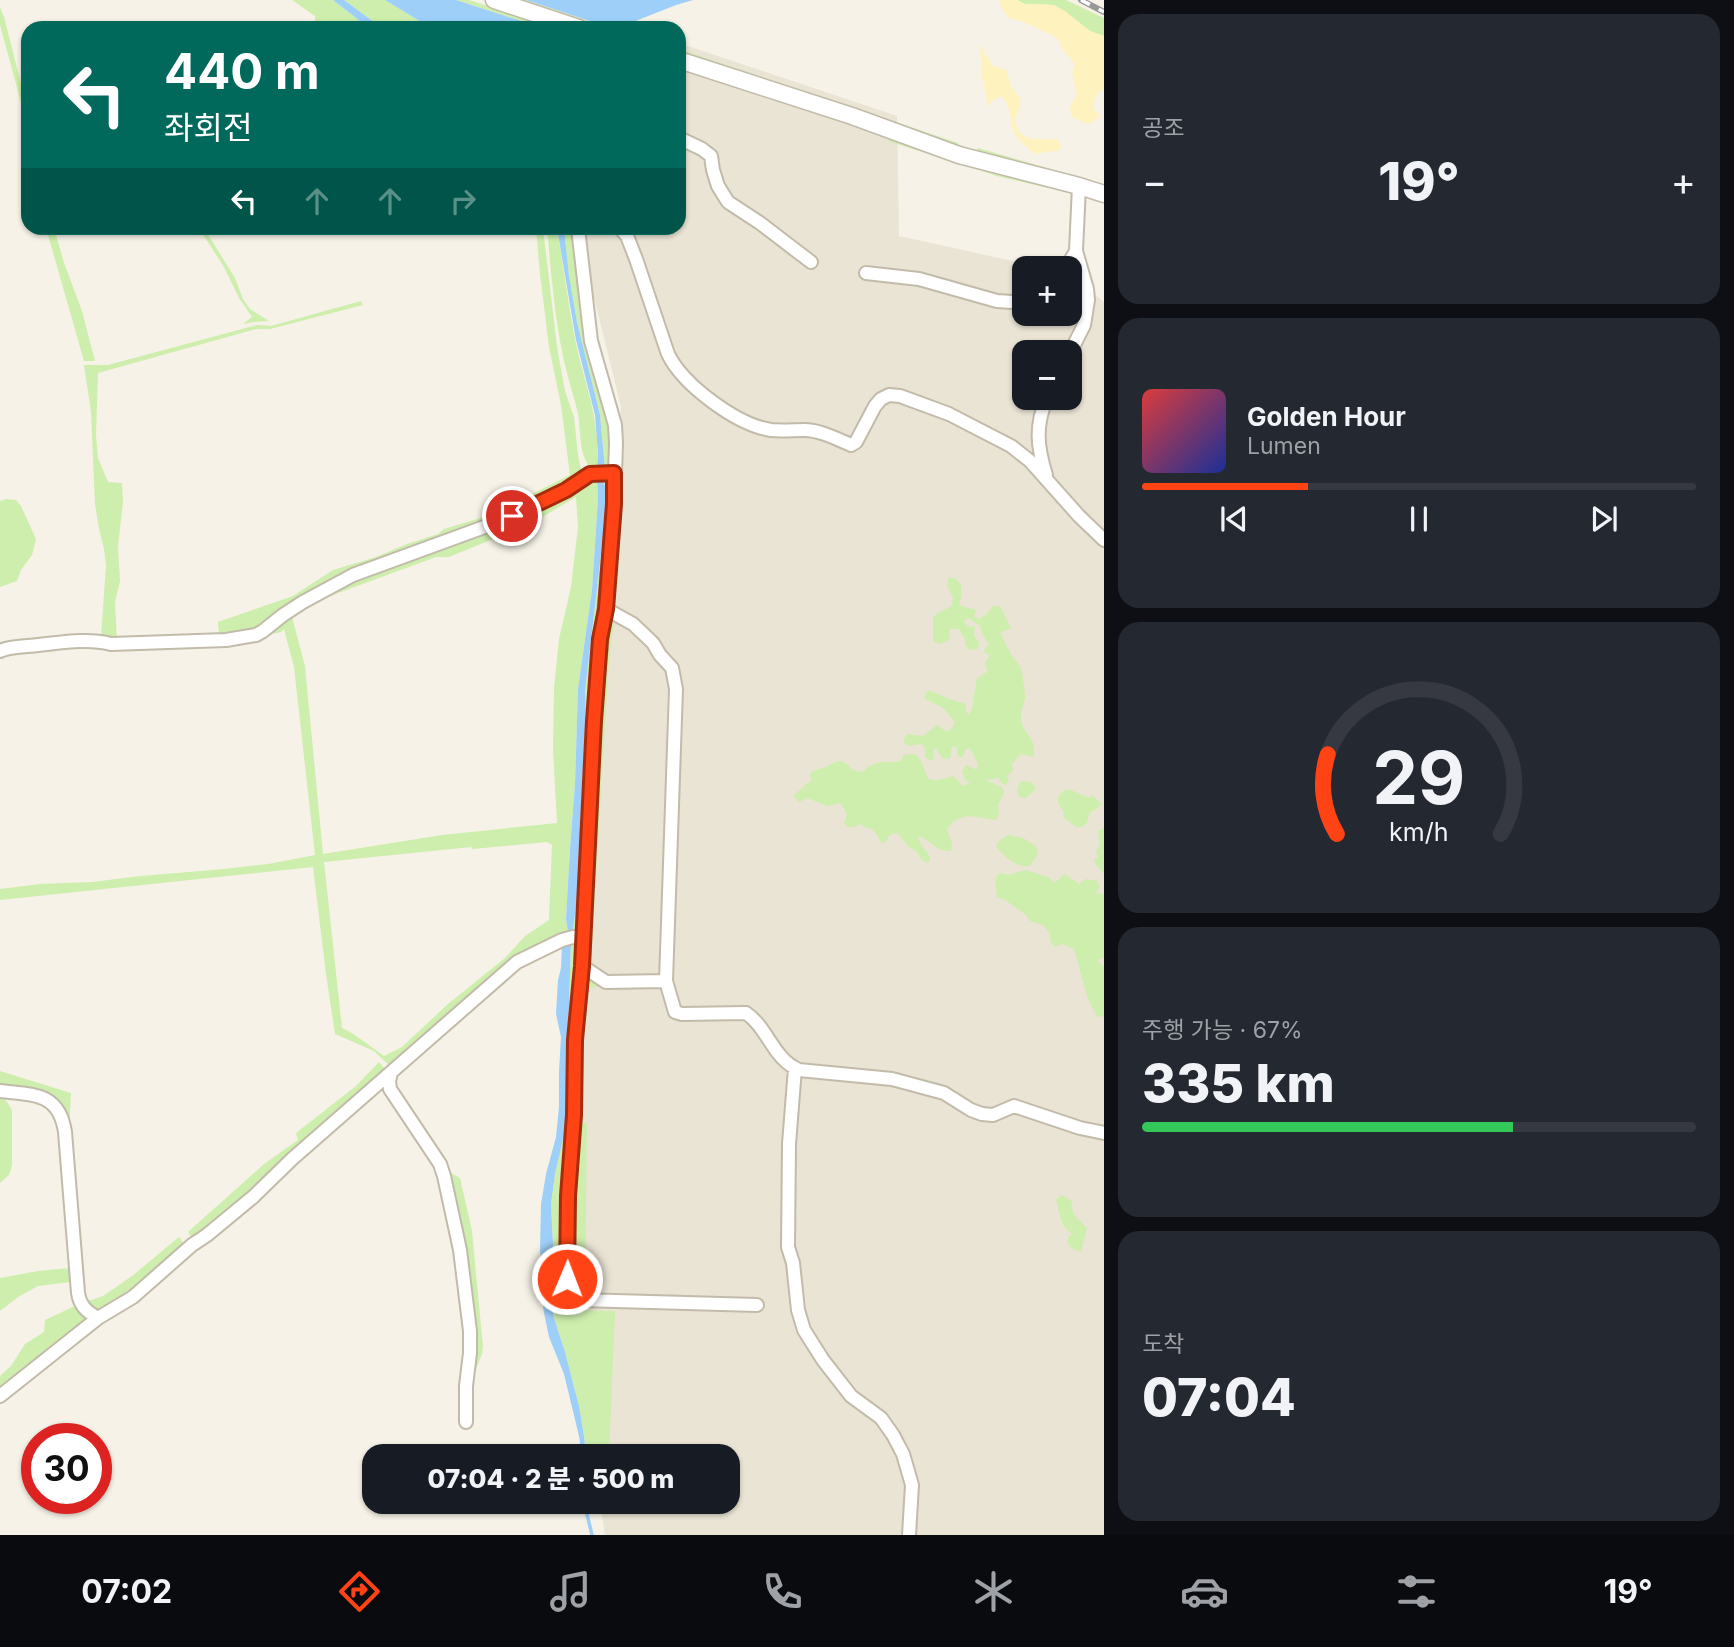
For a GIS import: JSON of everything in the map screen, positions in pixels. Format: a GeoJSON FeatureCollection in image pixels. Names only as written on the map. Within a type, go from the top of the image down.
{"type":"FeatureCollection","features":[{"type":"Feature","properties":{"kind":"street"},"geometry":{"type":"LineString","coordinates":[[494,0],[558,21]]}},
{"type":"Feature","properties":{"kind":"street"},"geometry":{"type":"LineString","coordinates":[[686,62],[852,116],[959,155],[1104,194]]}},
{"type":"Feature","properties":{"kind":"street"},"geometry":{"type":"LineString","coordinates":[[686,141],[711,156],[718,187],[728,202],[811,262]]}},
{"type":"Feature","properties":{"kind":"street"},"geometry":{"type":"LineString","coordinates":[[1076,340],[1084,325],[1088,300],[1076,251],[1079,186]]}},
{"type":"Feature","properties":{"kind":"street"},"geometry":{"type":"LineString","coordinates":[[579,235],[591,341],[615,425],[616,443],[606,473],[614,504],[573,938],[582,966],[575,1040],[567,1279],[569,1291],[574,1298],[580,1300],[757,1305]]}},
{"type":"Feature","properties":{"kind":"street"},"geometry":{"type":"LineString","coordinates":[[625,235],[674,367],[731,415],[769,430],[806,430],[851,445],[856,442],[881,399],[889,395],[900,396],[949,414],[1011,446],[1030,461],[1104,540]]}},
{"type":"Feature","properties":{"kind":"street"},"geometry":{"type":"LineString","coordinates":[[1073,256],[1076,251]]}},
{"type":"Feature","properties":{"kind":"street"},"geometry":{"type":"LineString","coordinates":[[866,273],[919,279],[998,301],[1012,302]]}},
{"type":"Feature","properties":{"kind":"street"},"geometry":{"type":"LineString","coordinates":[[1042,410],[1038,432],[1039,450],[1047,480]]}},
{"type":"Feature","properties":{"kind":"street"},"geometry":{"type":"LineString","coordinates":[[0,651],[50,643],[92,641],[111,645],[256,635],[303,602],[353,576],[498,522],[566,490],[590,474],[606,473]]}},
{"type":"Feature","properties":{"kind":"street"},"geometry":{"type":"LineString","coordinates":[[606,609],[642,631],[673,668],[675,678],[666,981],[675,1012],[746,1013],[754,1019],[780,1056],[790,1066],[799,1070],[892,1079],[944,1093],[982,1114],[993,1115],[1014,1106],[1080,1128],[1104,1133]]}},
{"type":"Feature","properties":{"kind":"street"},"geometry":{"type":"LineString","coordinates":[[0,1396],[98,1318],[133,1297],[192,1245],[253,1197],[292,1159],[517,962],[573,938]]}},
{"type":"Feature","properties":{"kind":"street"},"geometry":{"type":"LineString","coordinates":[[582,966],[606,982],[666,981]]}},
{"type":"Feature","properties":{"kind":"street"},"geometry":{"type":"LineString","coordinates":[[795,1068],[789,1144],[788,1247],[793,1262],[798,1310],[804,1331],[850,1396],[881,1418],[893,1435],[912,1485],[909,1535]]}},
{"type":"Feature","properties":{"kind":"street"},"geometry":{"type":"LineString","coordinates":[[391,1073],[390,1089],[440,1164],[460,1250],[470,1331],[466,1422]]}},
{"type":"Feature","properties":{"kind":"street"},"geometry":{"type":"LineString","coordinates":[[0,1091],[37,1095],[55,1106],[62,1117],[79,1302],[98,1318]]}},
{"type":"Feature","properties":{"kind":"shaded area"},"geometry":{"type":"Polygon","coordinates":[[[686,45],[897,116],[899,236],[1012,261],[1012,326],[1082,326],[1082,284],[1104,302],[1104,1535],[605,1535],[602,1514],[740,1514],[740,1444],[591,1444],[555,1204],[621,407],[579,235],[686,235],[686,45]]]}},
{"type":"Feature","properties":{"kind":"green space"},"geometry":{"type":"Polygon","coordinates":[[[292,0],[333,0],[360,21],[315,21],[315,16],[292,0]]]}},
{"type":"Feature","properties":{"kind":"green space"},"geometry":{"type":"Polygon","coordinates":[[[344,0],[385,0],[420,21],[372,21],[344,0]]]}},
{"type":"Feature","properties":{"kind":"green space"},"geometry":{"type":"Polygon","coordinates":[[[456,0],[469,0],[536,21],[521,21],[456,0]]]}},
{"type":"Feature","properties":{"kind":"green space"},"geometry":{"type":"Polygon","coordinates":[[[507,0],[526,0],[589,21],[574,21],[507,0]]]}},
{"type":"Feature","properties":{"kind":"green space"},"geometry":{"type":"Polygon","coordinates":[[[1017,0],[1066,0],[1104,18],[1104,36],[1090,31],[1054,5],[1025,4],[1017,0]]]}},
{"type":"Feature","properties":{"kind":"green space"},"geometry":{"type":"Polygon","coordinates":[[[0,7],[21,84],[21,102],[0,25],[0,7]]]}},
{"type":"Feature","properties":{"kind":"green space"},"geometry":{"type":"Polygon","coordinates":[[[686,51],[958,143],[959,147],[686,54],[686,51]]]}},
{"type":"Feature","properties":{"kind":"green space"},"geometry":{"type":"Polygon","coordinates":[[[890,137],[1069,190],[1073,194],[997,176],[888,141],[890,137]]]}},
{"type":"Feature","properties":{"kind":"green space"},"geometry":{"type":"Polygon","coordinates":[[[978,148],[1095,182],[1104,186],[1104,189],[976,152],[978,148]]]}},
{"type":"Feature","properties":{"kind":"green space"},"geometry":{"type":"Polygon","coordinates":[[[48,235],[56,235],[82,311],[95,361],[84,361],[48,235]]]}},
{"type":"Feature","properties":{"kind":"green space"},"geometry":{"type":"Polygon","coordinates":[[[203,235],[208,235],[235,278],[250,309],[269,321],[243,324],[252,317],[203,235]]]}},
{"type":"Feature","properties":{"kind":"green space"},"geometry":{"type":"Polygon","coordinates":[[[537,235],[544,235],[557,347],[565,391],[574,417],[582,474],[532,504],[380,563],[264,626],[219,634],[218,622],[293,596],[333,570],[487,516],[570,475],[537,235]]]}},
{"type":"Feature","properties":{"kind":"green space"},"geometry":{"type":"Polygon","coordinates":[[[548,235],[558,235],[575,339],[597,435],[597,470],[586,462],[583,455],[578,413],[565,363],[553,292],[548,235]]]}},
{"type":"Feature","properties":{"kind":"green space"},"geometry":{"type":"Polygon","coordinates":[[[565,235],[576,235],[610,418],[610,468],[605,469],[600,415],[577,322],[565,235]]]}},
{"type":"Feature","properties":{"kind":"green space"},"geometry":{"type":"Polygon","coordinates":[[[361,301],[363,305],[270,329],[256,329],[98,373],[98,458],[108,482],[122,483],[123,501],[118,546],[120,581],[115,602],[117,641],[101,637],[106,565],[95,504],[91,412],[84,365],[108,365],[257,325],[271,326],[361,301]]]}},
{"type":"Feature","properties":{"kind":"green space"},"geometry":{"type":"Polygon","coordinates":[[[603,476],[609,477],[611,495],[579,927],[573,930],[578,893],[585,762],[585,691],[605,520],[606,493],[603,476]]]}},
{"type":"Feature","properties":{"kind":"green space"},"geometry":{"type":"Polygon","coordinates":[[[597,477],[592,590],[578,689],[566,919],[568,931],[526,950],[394,1064],[389,1065],[374,1051],[335,1034],[313,867],[0,900],[0,889],[224,869],[315,855],[294,667],[284,629],[250,639],[323,594],[597,477]],[[576,497],[534,522],[449,557],[436,557],[330,596],[292,617],[305,666],[323,854],[442,835],[557,823],[553,750],[554,688],[559,639],[571,587],[578,527],[576,497]],[[547,842],[324,862],[342,1028],[384,1056],[402,1047],[448,1004],[505,958],[525,936],[549,920],[552,845],[547,842]]]}},
{"type":"Feature","properties":{"kind":"green space"},"geometry":{"type":"Polygon","coordinates":[[[16,500],[21,506],[36,539],[32,555],[17,581],[0,587],[0,501],[16,500]]]}},
{"type":"Feature","properties":{"kind":"green space"},"geometry":{"type":"Polygon","coordinates":[[[949,577],[956,579],[961,585],[961,606],[976,610],[974,616],[979,619],[993,606],[1000,606],[1011,628],[1000,633],[1022,669],[1025,698],[1021,720],[1033,743],[1034,757],[1021,754],[1012,764],[1013,769],[1007,775],[1009,780],[1006,785],[1000,782],[999,778],[985,780],[1003,789],[996,820],[970,816],[952,823],[947,829],[952,844],[951,851],[942,850],[918,837],[929,857],[927,863],[897,833],[891,834],[886,842],[882,843],[870,828],[860,824],[848,827],[844,823],[847,814],[841,803],[827,806],[808,798],[799,802],[793,796],[811,780],[812,772],[837,762],[843,761],[852,770],[863,772],[876,763],[902,761],[903,755],[915,754],[930,779],[953,776],[962,786],[970,783],[962,772],[966,765],[977,770],[978,764],[970,748],[965,750],[960,758],[957,748],[953,746],[948,759],[942,758],[936,748],[933,750],[934,758],[930,761],[925,757],[925,748],[921,744],[909,746],[903,742],[907,734],[923,736],[937,725],[947,732],[955,722],[943,708],[924,698],[928,690],[966,704],[969,715],[977,678],[987,672],[985,662],[989,655],[984,652],[989,645],[980,626],[969,618],[964,621],[967,626],[975,627],[974,636],[979,643],[978,649],[970,650],[965,645],[965,639],[959,629],[949,629],[950,637],[947,641],[939,644],[933,641],[933,617],[952,605],[953,597],[947,586],[949,577]]]}},
{"type":"Feature","properties":{"kind":"green space"},"geometry":{"type":"Polygon","coordinates":[[[614,623],[609,661],[591,964],[588,947],[602,660],[607,624],[614,623]]]}},
{"type":"Feature","properties":{"kind":"green space"},"geometry":{"type":"Polygon","coordinates":[[[1021,781],[1031,782],[1035,787],[1026,798],[1021,798],[1017,793],[1021,781]]]}},
{"type":"Feature","properties":{"kind":"green space"},"geometry":{"type":"Polygon","coordinates":[[[1064,790],[1071,790],[1089,798],[1092,795],[1101,804],[1090,812],[1087,823],[1082,827],[1076,827],[1063,817],[1064,812],[1058,803],[1058,797],[1064,790]]]}},
{"type":"Feature","properties":{"kind":"green space"},"geometry":{"type":"Polygon","coordinates":[[[1104,828],[1104,874],[1094,860],[1098,857],[1096,851],[1100,844],[1098,831],[1104,828]]]}},
{"type":"Feature","properties":{"kind":"green space"},"geometry":{"type":"Polygon","coordinates":[[[1008,835],[1023,838],[1036,846],[1038,853],[1030,866],[1011,861],[996,846],[1008,835]]]}},
{"type":"Feature","properties":{"kind":"green space"},"geometry":{"type":"Polygon","coordinates":[[[1025,870],[1048,877],[1055,883],[1064,874],[1079,884],[1086,879],[1097,881],[1100,887],[1096,893],[1104,894],[1104,958],[1098,961],[1104,967],[1104,1016],[1097,1017],[1088,999],[1074,949],[1062,944],[1055,947],[1043,925],[1030,921],[1025,914],[997,897],[997,875],[1025,870]]]}},
{"type":"Feature","properties":{"kind":"green space"},"geometry":{"type":"Polygon","coordinates":[[[571,941],[577,943],[578,947],[564,1292],[572,1305],[578,1308],[615,1311],[609,1444],[585,1444],[579,1406],[553,1315],[555,1288],[551,1204],[565,1130],[571,941]]]}},
{"type":"Feature","properties":{"kind":"green space"},"geometry":{"type":"Polygon","coordinates":[[[589,976],[607,985],[587,991],[580,1076],[582,1107],[576,1105],[577,1040],[586,979],[589,976]]]}},
{"type":"Feature","properties":{"kind":"green space"},"geometry":{"type":"Polygon","coordinates":[[[379,1062],[386,1072],[249,1197],[194,1240],[188,1232],[264,1164],[298,1140],[296,1133],[356,1086],[379,1062]]]}},
{"type":"Feature","properties":{"kind":"green space"},"geometry":{"type":"Polygon","coordinates":[[[0,1071],[71,1093],[69,1131],[68,1124],[31,1092],[0,1084],[0,1071]]]}},
{"type":"Feature","properties":{"kind":"green space"},"geometry":{"type":"Polygon","coordinates":[[[0,1098],[5,1099],[12,1110],[12,1165],[9,1175],[0,1183],[0,1098]]]}},
{"type":"Feature","properties":{"kind":"green space"},"geometry":{"type":"Polygon","coordinates":[[[579,1123],[587,1123],[584,1295],[573,1289],[575,1148],[579,1123]]]}},
{"type":"Feature","properties":{"kind":"green space"},"geometry":{"type":"Polygon","coordinates":[[[447,1171],[460,1178],[472,1231],[483,1347],[474,1374],[468,1375],[447,1171]]]}},
{"type":"Feature","properties":{"kind":"green space"},"geometry":{"type":"Polygon","coordinates":[[[1061,1195],[1071,1200],[1073,1214],[1087,1228],[1081,1252],[1070,1247],[1067,1242],[1073,1234],[1065,1228],[1061,1220],[1056,1200],[1061,1195]]]}},
{"type":"Feature","properties":{"kind":"green space"},"geometry":{"type":"Polygon","coordinates":[[[179,1237],[185,1245],[121,1297],[99,1311],[91,1309],[82,1300],[103,1296],[179,1237]]]}},
{"type":"Feature","properties":{"kind":"green space"},"geometry":{"type":"Polygon","coordinates":[[[70,1268],[71,1282],[38,1286],[0,1311],[0,1278],[70,1268]]]}},
{"type":"Feature","properties":{"kind":"green space"},"geometry":{"type":"Polygon","coordinates":[[[75,1306],[86,1318],[86,1322],[0,1392],[0,1376],[11,1366],[25,1344],[44,1332],[45,1320],[75,1306]]]}},
{"type":"Feature","properties":{"kind":"sand"},"geometry":{"type":"Polygon","coordinates":[[[998,0],[1054,5],[1090,31],[1104,36],[1104,90],[1101,90],[1093,102],[1094,109],[1100,116],[1089,124],[1071,117],[1070,107],[1077,94],[1072,75],[1075,64],[1058,39],[1019,20],[1010,19],[998,0]]]}},
{"type":"Feature","properties":{"kind":"sand"},"geometry":{"type":"Polygon","coordinates":[[[980,45],[992,65],[1006,70],[1012,88],[1019,97],[1016,121],[1021,134],[1032,139],[1057,139],[1062,147],[1056,152],[1035,154],[1021,142],[1015,134],[1007,104],[1001,96],[988,106],[982,78],[980,45]]]}},
{"type":"Feature","properties":{"kind":"water"},"geometry":{"type":"Polygon","coordinates":[[[333,0],[344,0],[372,21],[360,21],[333,0]]]}},
{"type":"Feature","properties":{"kind":"water"},"geometry":{"type":"Polygon","coordinates":[[[385,0],[456,0],[521,21],[420,21],[385,0]]]}},
{"type":"Feature","properties":{"kind":"water"},"geometry":{"type":"Polygon","coordinates":[[[526,0],[693,0],[636,21],[590,21],[526,0]]]}},
{"type":"Feature","properties":{"kind":"water"},"geometry":{"type":"Polygon","coordinates":[[[558,235],[565,235],[577,322],[600,415],[605,469],[597,470],[595,415],[576,340],[558,235]]]}},
{"type":"Feature","properties":{"kind":"water"},"geometry":{"type":"Polygon","coordinates":[[[603,476],[606,493],[605,520],[585,691],[586,738],[578,893],[573,930],[568,931],[566,919],[578,689],[592,590],[597,477],[603,476]]]}},
{"type":"Feature","properties":{"kind":"water"},"geometry":{"type":"Polygon","coordinates":[[[571,941],[565,1130],[551,1204],[555,1288],[553,1315],[579,1406],[585,1444],[580,1444],[564,1374],[549,1337],[540,1282],[545,1281],[540,1252],[541,1204],[556,1137],[559,1107],[561,1037],[556,1014],[562,945],[571,941]]]}},
{"type":"Feature","properties":{"kind":"waterway"},"geometry":{"type":"LineString","coordinates":[[587,1514],[592,1535]]}},
{"type":"Feature","properties":{"kind":"railway"},"geometry":{"type":"LineString","coordinates":[[1081,0],[1104,12]]}},
{"type":"Feature","properties":{"kind":"route"},"geometry":{"type":"LineString","coordinates":[[512,516],[566,490],[590,474],[614,473],[606,609],[600,639],[594,721],[582,966],[575,1040],[567,1279]]}}]}
